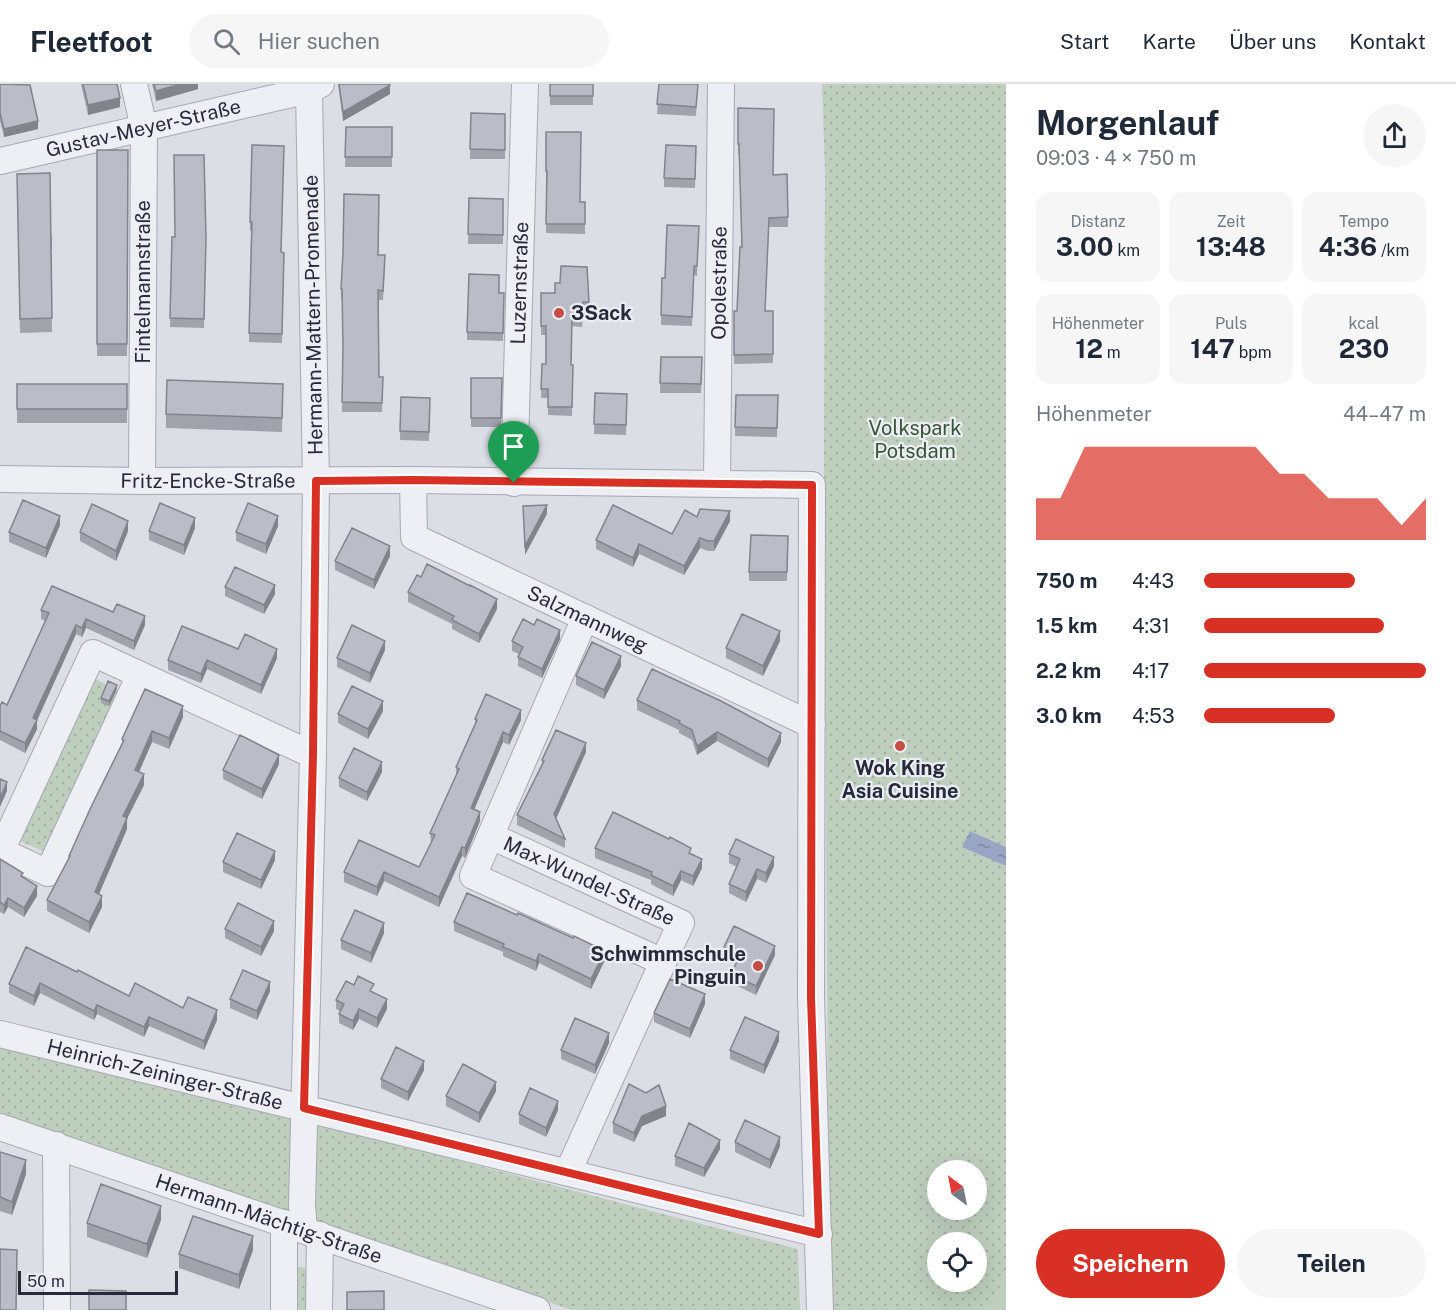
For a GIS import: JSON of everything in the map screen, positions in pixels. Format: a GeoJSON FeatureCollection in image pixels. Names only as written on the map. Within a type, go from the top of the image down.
{"type":"FeatureCollection","features":[{"type":"Feature","properties":{"kind":"street","name":"Fintelmannstraße"},"geometry":{"type":"LineString","coordinates":[[134,84],[144,128],[142,482]]}},
{"type":"Feature","properties":{"kind":"street","name":"Luzernstraße"},"geometry":{"type":"LineString","coordinates":[[514,483],[525,84]]}},
{"type":"Feature","properties":{"kind":"street","name":"Opolestraße"},"geometry":{"type":"LineString","coordinates":[[717,483],[721,84]]}},
{"type":"Feature","properties":{"kind":"street","name":"Gustav-Meyer-Straße"},"geometry":{"type":"LineString","coordinates":[[0,161],[312,86]]}},
{"type":"Feature","properties":{"kind":"street","name":"Hermann-Mattern-Promenade"},"geometry":{"type":"LineString","coordinates":[[312,86],[316,481],[313,754],[302,1205],[303,1230],[319,1310]]}},
{"type":"Feature","properties":{"kind":"street","name":"Fritz-Encke-Straße"},"geometry":{"type":"LineString","coordinates":[[0,479],[142,482],[413,480],[812,485],[812,725]]}},
{"type":"Feature","properties":{"kind":"street","name":"Salzmannweg"},"geometry":{"type":"LineString","coordinates":[[413,480],[414,537],[812,725]]}},
{"type":"Feature","properties":{"kind":"street","name":"Max-Wundel-Straße"},"geometry":{"type":"LineString","coordinates":[[585,618],[473,876],[663,963]]}},
{"type":"Feature","properties":{"kind":"street"},"geometry":{"type":"LineString","coordinates":[[140,675],[48,873],[1,851],[93,653],[313,754]]}},
{"type":"Feature","properties":{"kind":"street"},"geometry":{"type":"LineString","coordinates":[[812,725],[811,997],[820,1310]]}},
{"type":"Feature","properties":{"kind":"street","name":"Max-Wundel-Straße"},"geometry":{"type":"LineString","coordinates":[[491,836],[681,923],[568,1172]]}},
{"type":"Feature","properties":{"kind":"street","name":"Heinrich-Zeininger-Straße"},"geometry":{"type":"LineString","coordinates":[[0,1034],[819,1234]]}},
{"type":"Feature","properties":{"kind":"street","name":"Hermann-Mächtig-Straße"},"geometry":{"type":"LineString","coordinates":[[0,1127],[537,1310]]}},
{"type":"Feature","properties":{"kind":"street"},"geometry":{"type":"LineString","coordinates":[[56,1145],[57,1310]]}},
{"type":"Feature","properties":{"kind":"street","name":"Hermann-Mattern-Promenade"},"geometry":{"type":"LineString","coordinates":[[284,1310],[303,1230]]}},
{"type":"Feature","properties":{"kind":"green space","name":"Volkspark Potsdam"},"geometry":{"type":"Polygon","coordinates":[[[822,84],[1006,84],[1006,1310],[829,1310],[824,447],[825,172],[822,84]]]}},
{"type":"Feature","properties":{"kind":"green space"},"geometry":{"type":"Polygon","coordinates":[[[95,679],[120,691],[45,852],[20,841],[95,679]]]}},
{"type":"Feature","properties":{"kind":"green space"},"geometry":{"type":"Polygon","coordinates":[[[0,1046],[326,1126],[798,1249],[800,1310],[572,1310],[0,1119],[0,1046]]]}},
{"type":"Feature","properties":{"kind":"green space"},"geometry":{"type":"Polygon","coordinates":[[[293,1266],[311,1269],[311,1310],[293,1310],[293,1266]]]}},
{"type":"Feature","properties":{"kind":"green space"},"geometry":{"type":"Polygon","coordinates":[[[1006,1274],[1006,1310],[989,1310],[1006,1274]]]}},
{"type":"Feature","properties":{"kind":"water"},"geometry":{"type":"Polygon","coordinates":[[[970,831],[1006,847],[1006,866],[962,847],[970,831]]]}},
{"type":"Feature","properties":{"kind":"building"},"geometry":{"type":"Polygon","coordinates":[[[0,84],[30,85],[38,121],[4,129],[0,113],[0,84]]]}},
{"type":"Feature","properties":{"kind":"building"},"geometry":{"type":"Polygon","coordinates":[[[83,84],[117,84],[120,98],[88,105],[83,84]]]}},
{"type":"Feature","properties":{"kind":"building"},"geometry":{"type":"Polygon","coordinates":[[[154,84],[181,84],[156,91],[154,84]]]}},
{"type":"Feature","properties":{"kind":"building"},"geometry":{"type":"Polygon","coordinates":[[[339,84],[390,84],[390,85],[343,112],[339,84]]]}},
{"type":"Feature","properties":{"kind":"building"},"geometry":{"type":"Polygon","coordinates":[[[550,84],[593,84],[593,96],[550,96],[550,84]]]}},
{"type":"Feature","properties":{"kind":"building"},"geometry":{"type":"Polygon","coordinates":[[[659,84],[698,84],[696,107],[657,104],[659,84]]]}},
{"type":"Feature","properties":{"kind":"building"},"geometry":{"type":"Polygon","coordinates":[[[738,108],[774,109],[773,175],[787,174],[788,217],[769,218],[765,311],[773,311],[773,354],[734,355],[734,311],[737,311],[740,247],[742,247],[738,108]]]}},
{"type":"Feature","properties":{"kind":"building"},"geometry":{"type":"Polygon","coordinates":[[[471,113],[505,114],[505,150],[470,149],[471,113]]]}},
{"type":"Feature","properties":{"kind":"building"},"geometry":{"type":"Polygon","coordinates":[[[346,127],[392,127],[392,157],[345,157],[346,127]]]}},
{"type":"Feature","properties":{"kind":"building"},"geometry":{"type":"Polygon","coordinates":[[[546,132],[581,132],[580,202],[585,202],[585,224],[546,224],[546,132]]]}},
{"type":"Feature","properties":{"kind":"building"},"geometry":{"type":"Polygon","coordinates":[[[252,145],[284,146],[281,252],[284,253],[282,334],[249,333],[252,145]]]}},
{"type":"Feature","properties":{"kind":"building"},"geometry":{"type":"Polygon","coordinates":[[[666,145],[696,146],[695,179],[664,178],[666,145]]]}},
{"type":"Feature","properties":{"kind":"building"},"geometry":{"type":"Polygon","coordinates":[[[97,150],[128,150],[127,344],[97,344],[97,150]]]}},
{"type":"Feature","properties":{"kind":"building"},"geometry":{"type":"Polygon","coordinates":[[[174,155],[204,155],[206,238],[204,319],[170,318],[172,237],[175,237],[174,155]]]}},
{"type":"Feature","properties":{"kind":"building"},"geometry":{"type":"Polygon","coordinates":[[[50,173],[52,318],[20,319],[17,174],[50,173]]]}},
{"type":"Feature","properties":{"kind":"building"},"geometry":{"type":"Polygon","coordinates":[[[344,194],[379,195],[378,255],[385,255],[383,291],[378,290],[379,377],[383,377],[382,403],[342,402],[341,289],[344,194]]]}},
{"type":"Feature","properties":{"kind":"building"},"geometry":{"type":"Polygon","coordinates":[[[469,198],[503,199],[503,235],[468,234],[469,198]]]}},
{"type":"Feature","properties":{"kind":"building"},"geometry":{"type":"Polygon","coordinates":[[[667,225],[699,226],[697,266],[694,266],[692,317],[661,315],[667,225]]]}},
{"type":"Feature","properties":{"kind":"building"},"geometry":{"type":"Polygon","coordinates":[[[561,266],[587,267],[589,302],[583,302],[582,319],[572,318],[572,407],[548,407],[548,389],[541,389],[542,364],[546,364],[546,326],[541,326],[541,293],[555,293],[555,283],[560,283],[561,266]]]}},
{"type":"Feature","properties":{"kind":"building"},"geometry":{"type":"Polygon","coordinates":[[[469,274],[499,275],[499,293],[504,293],[503,333],[467,332],[469,274]]]}},
{"type":"Feature","properties":{"kind":"building"},"geometry":{"type":"Polygon","coordinates":[[[661,357],[702,357],[701,384],[660,383],[661,357]]]}},
{"type":"Feature","properties":{"kind":"building"},"geometry":{"type":"Polygon","coordinates":[[[471,378],[502,378],[501,418],[471,418],[471,378]]]}},
{"type":"Feature","properties":{"kind":"building"},"geometry":{"type":"Polygon","coordinates":[[[167,380],[283,384],[282,418],[166,414],[167,380]]]}},
{"type":"Feature","properties":{"kind":"building"},"geometry":{"type":"Polygon","coordinates":[[[17,384],[127,384],[127,409],[17,409],[17,384]]]}},
{"type":"Feature","properties":{"kind":"building"},"geometry":{"type":"Polygon","coordinates":[[[595,393],[627,394],[626,425],[594,424],[595,393]]]}},
{"type":"Feature","properties":{"kind":"building"},"geometry":{"type":"Polygon","coordinates":[[[736,395],[778,395],[777,428],[735,427],[736,395]]]}},
{"type":"Feature","properties":{"kind":"building"},"geometry":{"type":"Polygon","coordinates":[[[401,397],[430,398],[429,432],[400,431],[401,397]]]}},
{"type":"Feature","properties":{"kind":"building"},"geometry":{"type":"Polygon","coordinates":[[[23,500],[60,516],[46,548],[9,532],[23,500]]]}},
{"type":"Feature","properties":{"kind":"building"},"geometry":{"type":"Polygon","coordinates":[[[160,503],[195,518],[184,545],[149,531],[160,503]]]}},
{"type":"Feature","properties":{"kind":"building"},"geometry":{"type":"Polygon","coordinates":[[[248,503],[278,516],[266,544],[236,532],[248,503]]]}},
{"type":"Feature","properties":{"kind":"building"},"geometry":{"type":"Polygon","coordinates":[[[92,504],[128,521],[116,551],[80,532],[92,504]]]}},
{"type":"Feature","properties":{"kind":"building"},"geometry":{"type":"Polygon","coordinates":[[[547,505],[525,546],[523,506],[547,505]]]}},
{"type":"Feature","properties":{"kind":"building"},"geometry":{"type":"Polygon","coordinates":[[[613,505],[672,534],[685,510],[697,517],[700,509],[730,511],[714,541],[700,538],[684,566],[639,544],[633,558],[596,540],[613,505]]]}},
{"type":"Feature","properties":{"kind":"building"},"geometry":{"type":"Polygon","coordinates":[[[352,528],[390,546],[374,580],[335,561],[352,528]]]}},
{"type":"Feature","properties":{"kind":"building"},"geometry":{"type":"Polygon","coordinates":[[[751,535],[788,536],[787,572],[749,572],[751,535]]]}},
{"type":"Feature","properties":{"kind":"building"},"geometry":{"type":"Polygon","coordinates":[[[427,564],[497,599],[479,634],[452,620],[454,616],[408,592],[417,575],[421,577],[427,564]]]}},
{"type":"Feature","properties":{"kind":"building"},"geometry":{"type":"Polygon","coordinates":[[[235,567],[275,585],[264,605],[225,587],[235,567]]]}},
{"type":"Feature","properties":{"kind":"building"},"geometry":{"type":"Polygon","coordinates":[[[52,586],[113,612],[117,604],[145,616],[134,641],[86,619],[82,628],[76,625],[33,718],[37,720],[25,743],[0,731],[0,706],[2,702],[7,705],[49,613],[41,610],[52,586]]]}},
{"type":"Feature","properties":{"kind":"building"},"geometry":{"type":"Polygon","coordinates":[[[742,614],[780,631],[763,666],[726,648],[742,614]]]}},
{"type":"Feature","properties":{"kind":"building"},"geometry":{"type":"Polygon","coordinates":[[[523,619],[534,625],[537,619],[560,630],[542,669],[518,657],[523,647],[512,641],[523,619]]]}},
{"type":"Feature","properties":{"kind":"building"},"geometry":{"type":"Polygon","coordinates":[[[352,625],[385,641],[370,673],[337,658],[352,625]]]}},
{"type":"Feature","properties":{"kind":"building"},"geometry":{"type":"Polygon","coordinates":[[[182,626],[238,649],[245,634],[277,649],[261,685],[207,660],[201,674],[168,660],[182,626]]]}},
{"type":"Feature","properties":{"kind":"building"},"geometry":{"type":"Polygon","coordinates":[[[592,642],[621,656],[604,690],[576,676],[592,642]]]}},
{"type":"Feature","properties":{"kind":"building"},"geometry":{"type":"Polygon","coordinates":[[[652,669],[721,701],[781,733],[768,759],[717,732],[697,746],[692,730],[679,723],[680,721],[637,700],[652,669]]]}},
{"type":"Feature","properties":{"kind":"building"},"geometry":{"type":"Polygon","coordinates":[[[108,681],[117,685],[109,701],[101,698],[108,681]]]}},
{"type":"Feature","properties":{"kind":"building"},"geometry":{"type":"Polygon","coordinates":[[[352,686],[383,701],[368,729],[338,714],[352,686]]]}},
{"type":"Feature","properties":{"kind":"building"},"geometry":{"type":"Polygon","coordinates":[[[145,689],[183,706],[169,738],[152,731],[135,770],[144,774],[123,816],[127,818],[95,892],[102,896],[89,922],[47,900],[124,740],[122,739],[145,689]]]}},
{"type":"Feature","properties":{"kind":"building"},"geometry":{"type":"Polygon","coordinates":[[[486,694],[521,710],[509,735],[503,732],[471,808],[480,812],[465,848],[462,847],[439,897],[384,872],[377,887],[344,872],[359,840],[419,867],[435,835],[430,833],[459,769],[456,767],[486,694]]]}},
{"type":"Feature","properties":{"kind":"building"},"geometry":{"type":"Polygon","coordinates":[[[556,730],[586,743],[554,814],[565,839],[517,815],[544,761],[542,760],[556,730]]]}},
{"type":"Feature","properties":{"kind":"building"},"geometry":{"type":"Polygon","coordinates":[[[240,735],[279,755],[262,789],[223,770],[240,735]]]}},
{"type":"Feature","properties":{"kind":"building"},"geometry":{"type":"Polygon","coordinates":[[[354,748],[382,762],[367,792],[339,778],[354,748]]]}},
{"type":"Feature","properties":{"kind":"building"},"geometry":{"type":"Polygon","coordinates":[[[0,779],[7,782],[0,798],[0,779]]]}},
{"type":"Feature","properties":{"kind":"building"},"geometry":{"type":"Polygon","coordinates":[[[613,812],[691,848],[689,853],[702,859],[693,876],[681,871],[673,886],[651,875],[652,872],[595,848],[613,812]]]}},
{"type":"Feature","properties":{"kind":"building"},"geometry":{"type":"Polygon","coordinates":[[[237,833],[275,851],[261,880],[223,862],[237,833]]]}},
{"type":"Feature","properties":{"kind":"building"},"geometry":{"type":"Polygon","coordinates":[[[736,839],[774,857],[766,873],[757,869],[746,892],[729,884],[740,859],[729,854],[736,839]]]}},
{"type":"Feature","properties":{"kind":"building"},"geometry":{"type":"Polygon","coordinates":[[[0,859],[23,873],[21,876],[37,886],[24,908],[8,898],[4,905],[0,902],[0,859]]]}},
{"type":"Feature","properties":{"kind":"building"},"geometry":{"type":"Polygon","coordinates":[[[467,893],[573,938],[574,936],[605,951],[591,979],[539,954],[536,961],[454,922],[467,893]]]}},
{"type":"Feature","properties":{"kind":"building"},"geometry":{"type":"Polygon","coordinates":[[[238,903],[274,921],[261,947],[225,929],[238,903]]]}},
{"type":"Feature","properties":{"kind":"building"},"geometry":{"type":"Polygon","coordinates":[[[355,910],[384,923],[371,953],[341,940],[355,910]]]}},
{"type":"Feature","properties":{"kind":"building"},"geometry":{"type":"Polygon","coordinates":[[[734,926],[775,946],[756,986],[731,974],[740,955],[724,947],[734,926]]]}},
{"type":"Feature","properties":{"kind":"building"},"geometry":{"type":"Polygon","coordinates":[[[26,947],[129,996],[135,983],[183,1008],[188,997],[217,1010],[204,1041],[149,1017],[144,1027],[97,1005],[94,1011],[40,983],[34,996],[9,984],[26,947]]]}},
{"type":"Feature","properties":{"kind":"building"},"geometry":{"type":"Polygon","coordinates":[[[243,970],[270,982],[257,1011],[230,999],[243,970]]]}},
{"type":"Feature","properties":{"kind":"building"},"geometry":{"type":"Polygon","coordinates":[[[358,976],[374,984],[370,991],[387,999],[377,1018],[359,1009],[353,1021],[339,1014],[344,1004],[336,1000],[346,981],[354,985],[358,976]]]}},
{"type":"Feature","properties":{"kind":"building"},"geometry":{"type":"Polygon","coordinates":[[[670,979],[705,994],[690,1029],[654,1013],[670,979]]]}},
{"type":"Feature","properties":{"kind":"building"},"geometry":{"type":"Polygon","coordinates":[[[745,1017],[779,1032],[764,1065],[730,1050],[745,1017]]]}},
{"type":"Feature","properties":{"kind":"building"},"geometry":{"type":"Polygon","coordinates":[[[575,1018],[609,1033],[595,1065],[561,1050],[575,1018]]]}},
{"type":"Feature","properties":{"kind":"building"},"geometry":{"type":"Polygon","coordinates":[[[396,1047],[424,1061],[408,1092],[381,1079],[396,1047]]]}},
{"type":"Feature","properties":{"kind":"building"},"geometry":{"type":"Polygon","coordinates":[[[463,1064],[496,1082],[479,1113],[446,1096],[463,1064]]]}},
{"type":"Feature","properties":{"kind":"building"},"geometry":{"type":"Polygon","coordinates":[[[629,1084],[646,1093],[659,1085],[666,1106],[642,1116],[634,1133],[613,1123],[629,1084]]]}},
{"type":"Feature","properties":{"kind":"building"},"geometry":{"type":"Polygon","coordinates":[[[530,1088],[558,1101],[546,1128],[519,1114],[530,1088]]]}},
{"type":"Feature","properties":{"kind":"building"},"geometry":{"type":"Polygon","coordinates":[[[745,1120],[780,1137],[770,1160],[735,1142],[745,1120]]]}},
{"type":"Feature","properties":{"kind":"building"},"geometry":{"type":"Polygon","coordinates":[[[689,1123],[720,1140],[704,1168],[675,1156],[689,1123]]]}},
{"type":"Feature","properties":{"kind":"building"},"geometry":{"type":"Polygon","coordinates":[[[0,1152],[26,1160],[12,1202],[0,1197],[0,1152]]]}},
{"type":"Feature","properties":{"kind":"building"},"geometry":{"type":"Polygon","coordinates":[[[101,1184],[161,1206],[147,1244],[87,1223],[101,1184]]]}},
{"type":"Feature","properties":{"kind":"building"},"geometry":{"type":"Polygon","coordinates":[[[193,1216],[253,1236],[239,1275],[179,1254],[193,1216]]]}},
{"type":"Feature","properties":{"kind":"building"},"geometry":{"type":"Polygon","coordinates":[[[0,1249],[17,1250],[16,1310],[0,1310],[0,1249]]]}},
{"type":"Feature","properties":{"kind":"building"},"geometry":{"type":"Polygon","coordinates":[[[89,1290],[126,1291],[126,1310],[89,1310],[89,1290]]]}},
{"type":"Feature","properties":{"kind":"building"},"geometry":{"type":"Polygon","coordinates":[[[384,1291],[384,1310],[347,1310],[347,1292],[384,1291]]]}},
{"type":"Feature","properties":{"kind":"place","name":"3Sack"},"geometry":{"type":"Point","coordinates":[559,313]}},
{"type":"Feature","properties":{"kind":"place","name":"Wok King Asia Cuisine"},"geometry":{"type":"Point","coordinates":[900,746]}},
{"type":"Feature","properties":{"kind":"place","name":"Schwimmschule Pinguin"},"geometry":{"type":"Point","coordinates":[758,966]}},
{"type":"Feature","properties":{"kind":"route"},"geometry":{"type":"LineString","coordinates":[[413,480],[514,483],[812,485],[811,997],[819,1234],[304,1108],[313,754],[316,481],[413,480]]}}]}
